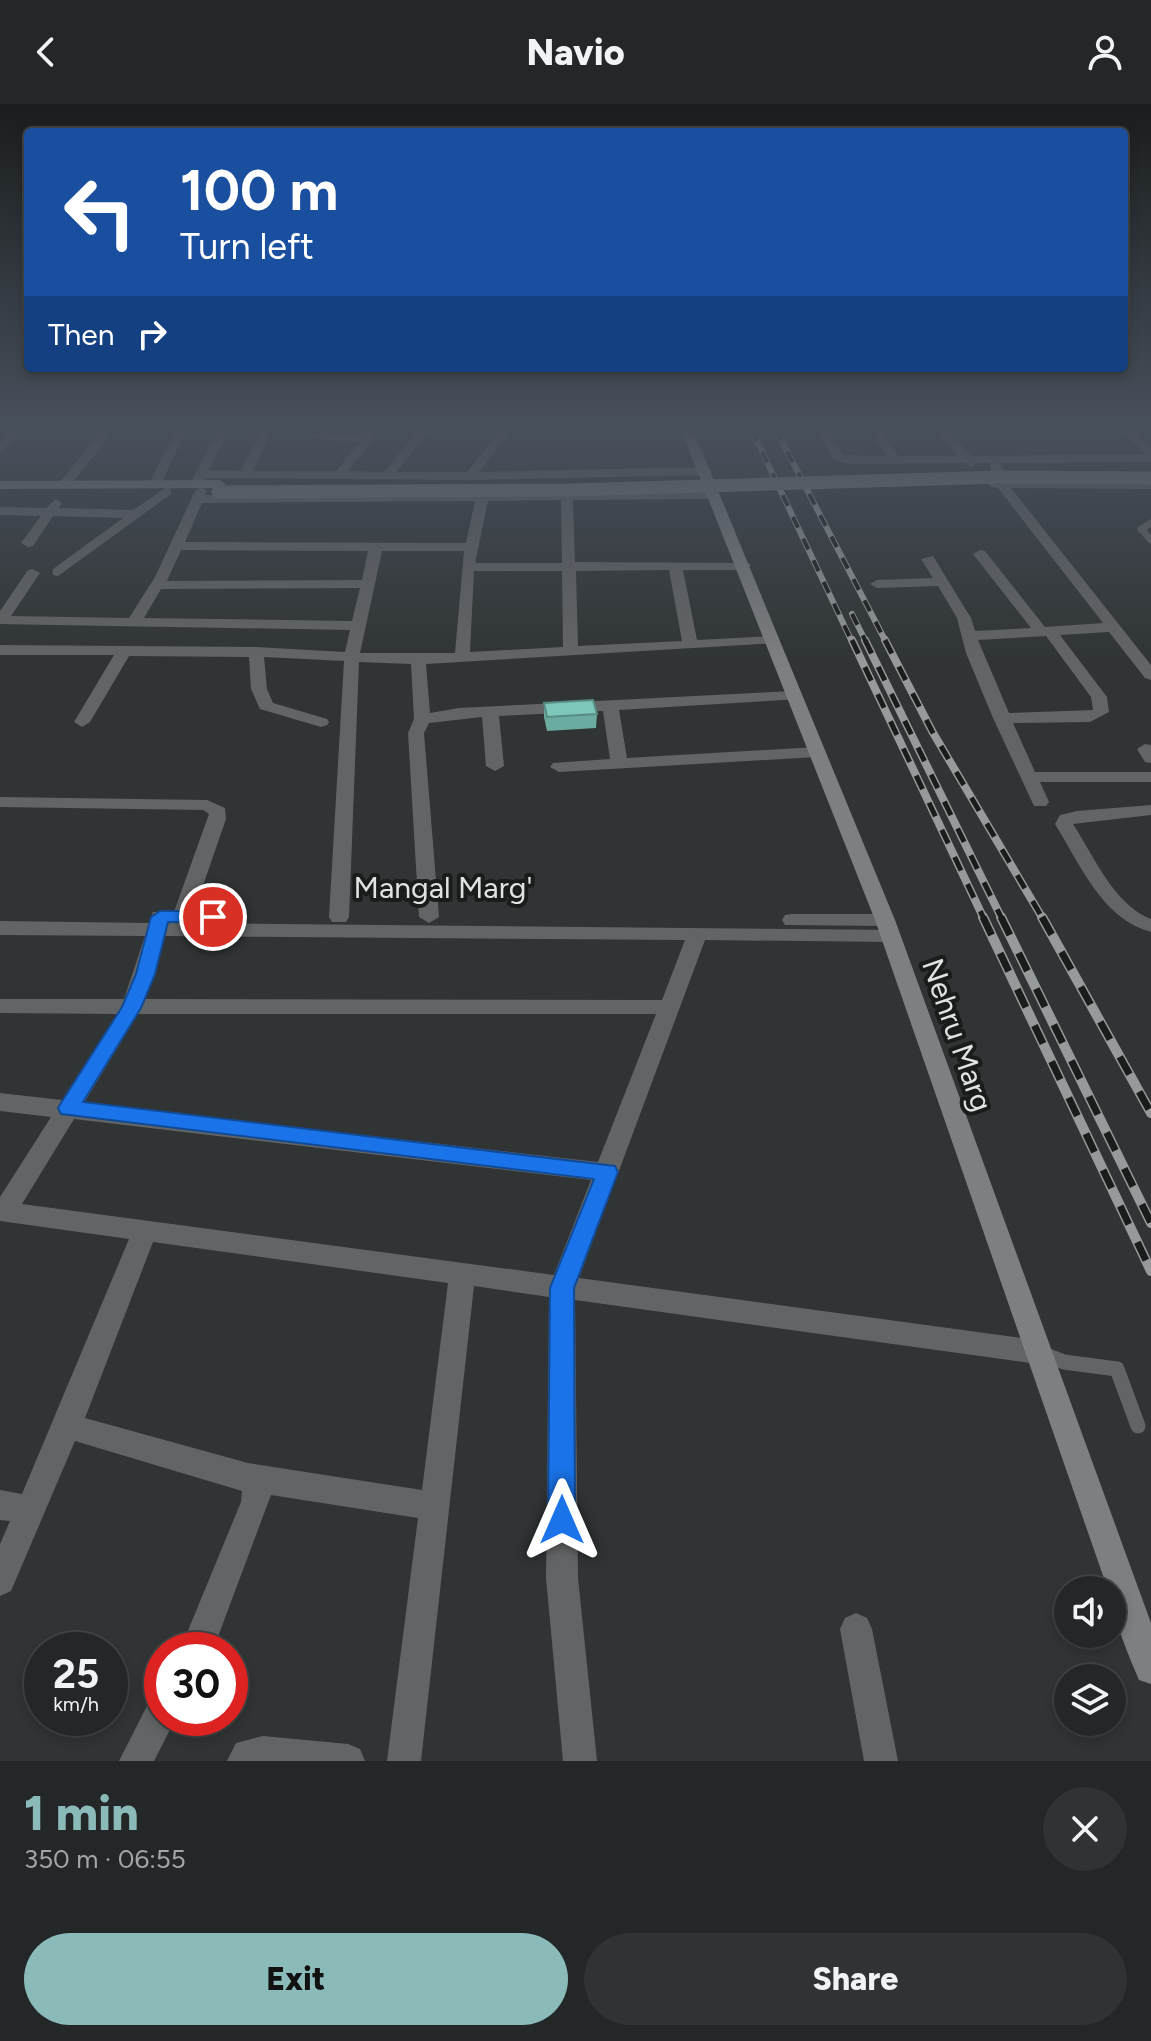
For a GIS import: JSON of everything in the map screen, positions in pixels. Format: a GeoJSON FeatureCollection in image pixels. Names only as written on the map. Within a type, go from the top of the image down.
{"type":"FeatureCollection","features":[{"type":"Feature","properties":{"kind":"main road","name":"Nehru Marg"},"geometry":{"type":"LineString","coordinates":[[720,507],[887,927],[1151,1668]]}},
{"type":"Feature","properties":{"kind":"street"},"geometry":{"type":"LineString","coordinates":[[28,543],[52,507]]}},
{"type":"Feature","properties":{"kind":"street"},"geometry":{"type":"LineString","coordinates":[[58,572],[143,507]]}},
{"type":"Feature","properties":{"kind":"street"},"geometry":{"type":"LineString","coordinates":[[134,622],[158,585],[192,507]]}},
{"type":"Feature","properties":{"kind":"street"},"geometry":{"type":"LineString","coordinates":[[462,658],[467,567],[480,507]]}},
{"type":"Feature","properties":{"kind":"street"},"geometry":{"type":"LineString","coordinates":[[567,507],[571,652]]}},
{"type":"Feature","properties":{"kind":"street"},"geometry":{"type":"LineString","coordinates":[[1019,507],[1148,668]]}},
{"type":"Feature","properties":{"kind":"street"},"geometry":{"type":"LineString","coordinates":[[0,511],[137,514]]}},
{"type":"Feature","properties":{"kind":"street"},"geometry":{"type":"LineString","coordinates":[[176,546],[472,547]]}},
{"type":"Feature","properties":{"kind":"street"},"geometry":{"type":"LineString","coordinates":[[339,917],[352,656],[376,546]]}},
{"type":"Feature","properties":{"kind":"street"},"geometry":{"type":"LineString","coordinates":[[980,554],[1099,697],[1101,712],[1090,717],[1001,718]]}},
{"type":"Feature","properties":{"kind":"street"},"geometry":{"type":"LineString","coordinates":[[928,559],[964,618],[1001,718],[1040,802]]}},
{"type":"Feature","properties":{"kind":"street"},"geometry":{"type":"LineString","coordinates":[[675,566],[690,645]]}},
{"type":"Feature","properties":{"kind":"street"},"geometry":{"type":"LineString","coordinates":[[467,567],[744,566]]}},
{"type":"Feature","properties":{"kind":"street"},"geometry":{"type":"LineString","coordinates":[[0,620],[33,573]]}},
{"type":"Feature","properties":{"kind":"street"},"geometry":{"type":"LineString","coordinates":[[877,584],[940,582]]}},
{"type":"Feature","properties":{"kind":"street"},"geometry":{"type":"LineString","coordinates":[[158,585],[367,584]]}},
{"type":"Feature","properties":{"kind":"street"},"geometry":{"type":"LineString","coordinates":[[0,620],[358,626]]}},
{"type":"Feature","properties":{"kind":"street"},"geometry":{"type":"LineString","coordinates":[[969,636],[1113,627]]}},
{"type":"Feature","properties":{"kind":"street"},"geometry":{"type":"LineString","coordinates":[[0,668],[7,650],[256,652],[418,660],[773,640]]}},
{"type":"Feature","properties":{"kind":"street"},"geometry":{"type":"LineString","coordinates":[[82,722],[124,651]]}},
{"type":"Feature","properties":{"kind":"street"},"geometry":{"type":"LineString","coordinates":[[256,652],[259,689],[266,706],[321,722]]}},
{"type":"Feature","properties":{"kind":"street"},"geometry":{"type":"LineString","coordinates":[[418,660],[422,719],[416,733],[429,917]]}},
{"type":"Feature","properties":{"kind":"street"},"geometry":{"type":"LineString","coordinates":[[422,719],[490,712],[794,696]]}},
{"type":"Feature","properties":{"kind":"street"},"geometry":{"type":"LineString","coordinates":[[610,706],[619,763]]}},
{"type":"Feature","properties":{"kind":"street"},"geometry":{"type":"LineString","coordinates":[[490,712],[495,766]]}},
{"type":"Feature","properties":{"kind":"street"},"geometry":{"type":"LineString","coordinates":[[559,767],[817,752]]}},
{"type":"Feature","properties":{"kind":"street"},"geometry":{"type":"LineString","coordinates":[[1028,777],[1151,777]]}},
{"type":"Feature","properties":{"kind":"street"},"geometry":{"type":"LineString","coordinates":[[0,802],[215,808],[219,812],[131,1008],[2,1212],[1037,1352]]}},
{"type":"Feature","properties":{"kind":"street"},"geometry":{"type":"LineString","coordinates":[[1151,810],[1077,816],[1066,819],[1064,824],[1115,903],[1133,919],[1151,926]]}},
{"type":"Feature","properties":{"kind":"street","name":"Mangal Marg'"},"geometry":{"type":"LineString","coordinates":[[0,915],[169,923],[429,917],[887,927]]}},
{"type":"Feature","properties":{"kind":"street"},"geometry":{"type":"LineString","coordinates":[[0,928],[169,923],[698,933],[887,927]]}},
{"type":"Feature","properties":{"kind":"street"},"geometry":{"type":"LineString","coordinates":[[580,1761],[562,1578],[562,1288],[698,933]]}},
{"type":"Feature","properties":{"kind":"street"},"geometry":{"type":"LineString","coordinates":[[0,1006],[669,1007]]}},
{"type":"Feature","properties":{"kind":"street"},"geometry":{"type":"LineString","coordinates":[[0,1102],[607,1172]]}},
{"type":"Feature","properties":{"kind":"street"},"geometry":{"type":"LineString","coordinates":[[0,1580],[67,1426],[145,1231]]}},
{"type":"Feature","properties":{"kind":"street"},"geometry":{"type":"LineString","coordinates":[[404,1761],[462,1274]]}},
{"type":"Feature","properties":{"kind":"street"},"geometry":{"type":"LineString","coordinates":[[67,1426],[248,1477],[434,1506]]}},
{"type":"Feature","properties":{"kind":"street"},"geometry":{"type":"LineString","coordinates":[[205,1632],[256,1502],[257,1486],[248,1477]]}},
{"type":"Feature","properties":{"kind":"street"},"geometry":{"type":"LineString","coordinates":[[0,1505],[31,1510]]}},
{"type":"Feature","properties":{"kind":"street"},"geometry":{"type":"LineString","coordinates":[[856,1629],[881,1761]]}},
{"type":"Feature","properties":{"kind":"street"},"geometry":{"type":"LineString","coordinates":[[136,1761],[149,1736]]}},
{"type":"Feature","properties":{"kind":"street"},"geometry":{"type":"LineString","coordinates":[[244,1761],[248,1755],[263,1753],[348,1761]]}},
{"type":"Feature","properties":{"kind":"lane"},"geometry":{"type":"LineString","coordinates":[[1151,523],[1141,529],[1151,540]]}},
{"type":"Feature","properties":{"kind":"lane"},"geometry":{"type":"LineString","coordinates":[[1037,1352],[1064,1362],[1117,1369],[1138,1426]]}},
{"type":"Feature","properties":{"kind":"building"},"geometry":{"type":"Polygon","coordinates":[[[593,700],[597,714],[547,717],[544,703],[593,700]]]}},
{"type":"Feature","properties":{"kind":"railway"},"geometry":{"type":"LineString","coordinates":[[788,507],[852,642]]}},
{"type":"Feature","properties":{"kind":"railway"},"geometry":{"type":"LineString","coordinates":[[816,507],[886,642]]}},
{"type":"Feature","properties":{"kind":"railway"},"geometry":{"type":"LineString","coordinates":[[852,614],[865,640]]}},
{"type":"Feature","properties":{"kind":"railway"},"geometry":{"type":"LineString","coordinates":[[852,640],[984,919]]}},
{"type":"Feature","properties":{"kind":"railway"},"geometry":{"type":"LineString","coordinates":[[865,640],[1002,919]]}},
{"type":"Feature","properties":{"kind":"railway"},"geometry":{"type":"LineString","coordinates":[[885,640],[932,731],[1043,919]]}},
{"type":"Feature","properties":{"kind":"railway"},"geometry":{"type":"LineString","coordinates":[[983,917],[1151,1271]]}},
{"type":"Feature","properties":{"kind":"railway"},"geometry":{"type":"LineString","coordinates":[[1001,917],[1151,1223]]}},
{"type":"Feature","properties":{"kind":"railway"},"geometry":{"type":"LineString","coordinates":[[1042,917],[1151,1113]]}},
{"type":"Feature","properties":{"kind":"route"},"geometry":{"type":"LineString","coordinates":[[213,917],[160,917],[145,974],[131,1008],[68,1108],[607,1172],[562,1288],[562,1520]]}}]}
